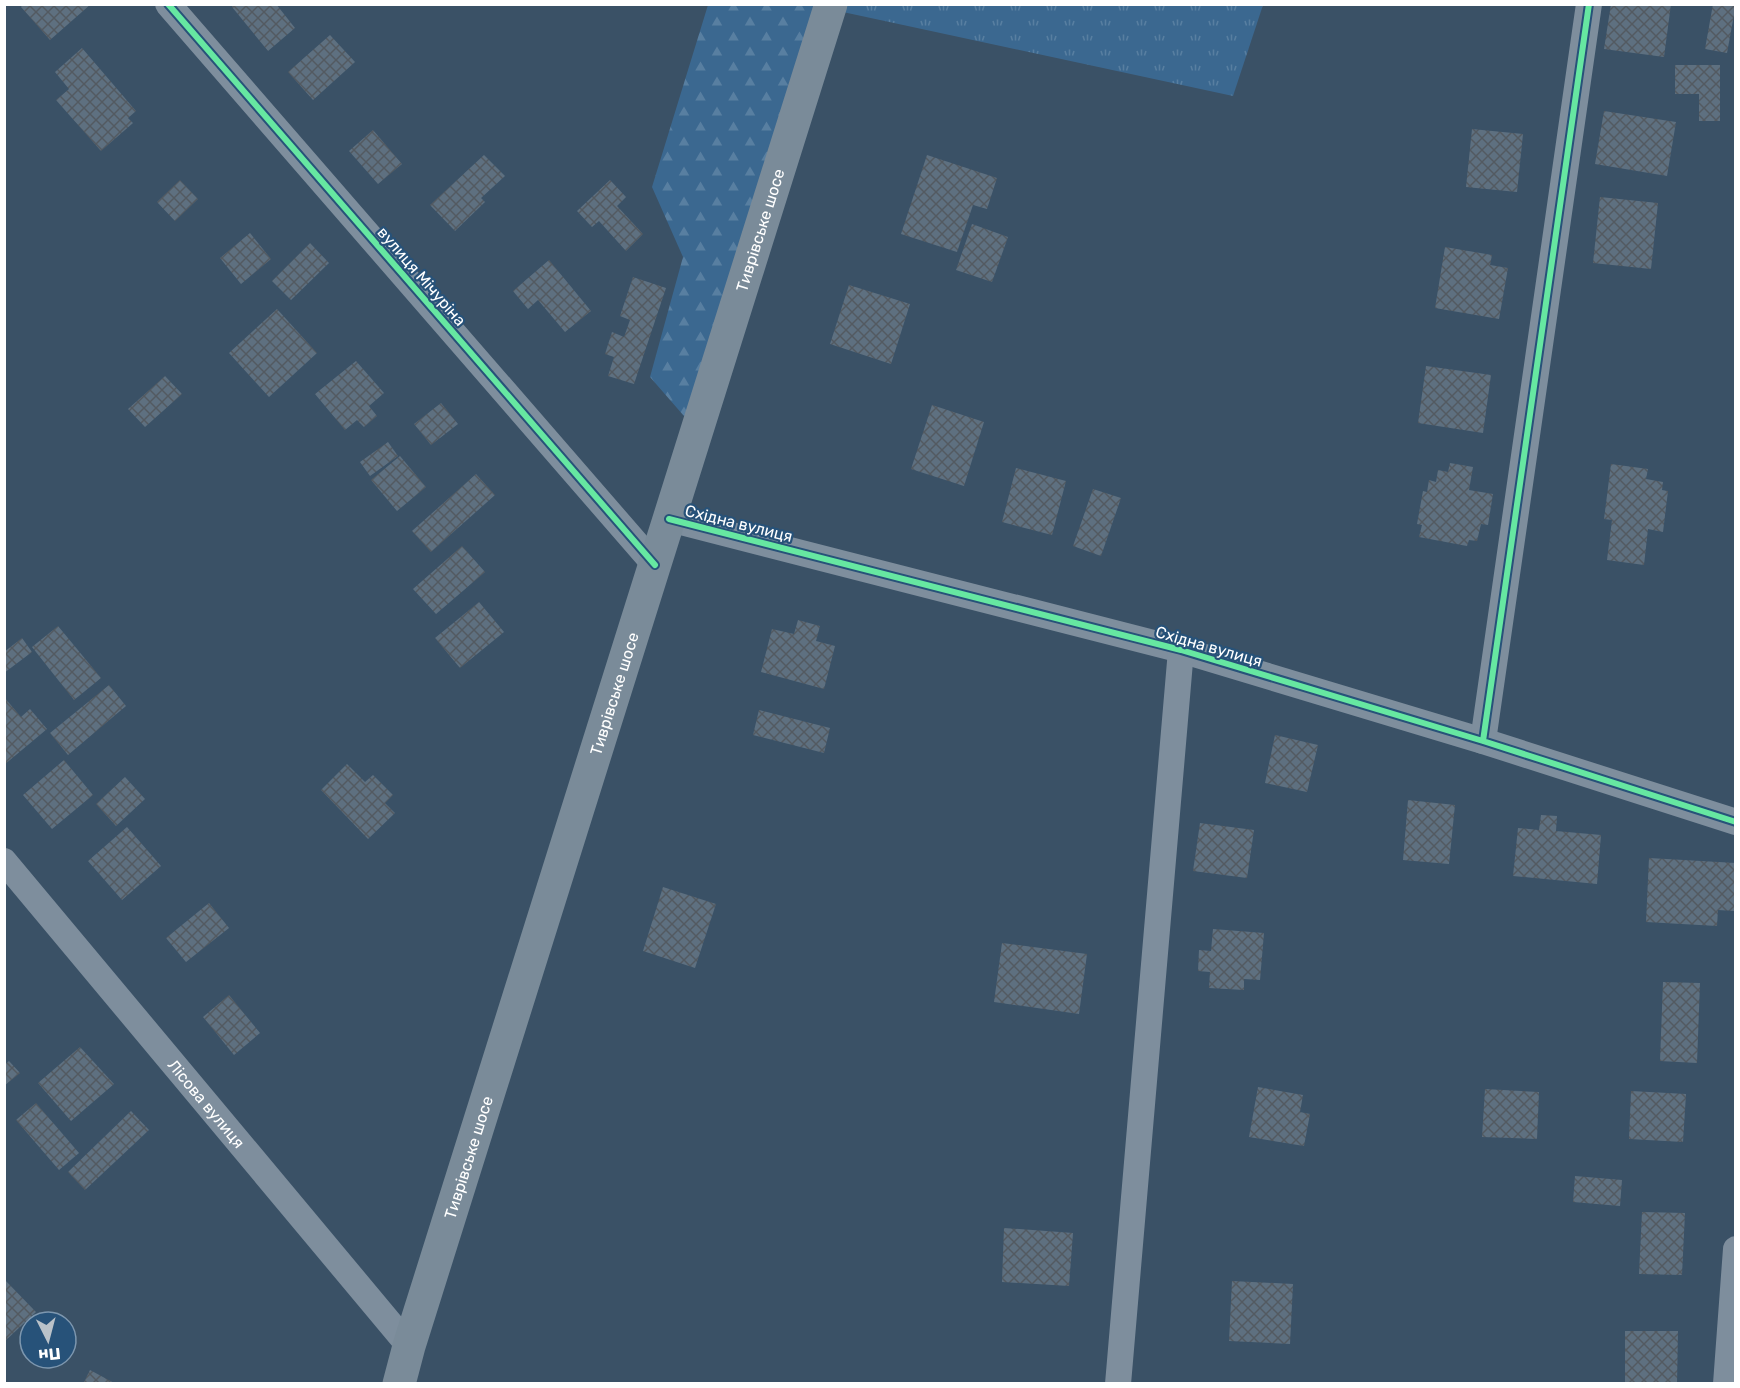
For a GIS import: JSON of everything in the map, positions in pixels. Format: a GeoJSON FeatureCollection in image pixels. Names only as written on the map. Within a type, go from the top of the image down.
{"type":"FeatureCollection","features":[{"type":"Feature","properties":{"kind":"main road","name":"Тиврівське шосе"},"geometry":{"type":"LineString","coordinates":[[399,1383],[831,4]]}},
{"type":"Feature","properties":{"kind":"street","name":"вулиця Мічуріна"},"geometry":{"type":"LineString","coordinates":[[168,4],[655,565]]}},
{"type":"Feature","properties":{"kind":"street"},"geometry":{"type":"LineString","coordinates":[[1483,741],[1589,4]]}},
{"type":"Feature","properties":{"kind":"street","name":"Східна вулиця"},"geometry":{"type":"LineString","coordinates":[[669,519],[1181,650],[1483,741],[1736,822]]}},
{"type":"Feature","properties":{"kind":"street"},"geometry":{"type":"LineString","coordinates":[[1118,1383],[1181,650]]}},
{"type":"Feature","properties":{"kind":"street","name":"Лісова вулиця"},"geometry":{"type":"LineString","coordinates":[[4,861],[409,1346]]}},
{"type":"Feature","properties":{"kind":"street"},"geometry":{"type":"LineString","coordinates":[[1726,1383],[1736,1249]]}},
{"type":"Feature","properties":{"kind":"green space"},"geometry":{"type":"Polygon","coordinates":[[[831,4],[1263,5],[1233,96],[829,9],[831,4]]]}},
{"type":"Feature","properties":{"kind":"green space"},"geometry":{"type":"Polygon","coordinates":[[[708,5],[831,5],[697,431],[650,377],[683,257],[652,187],[708,5]]]}},
{"type":"Feature","properties":{"kind":"building"},"geometry":{"type":"Polygon","coordinates":[[[23,4],[91,4],[50,40],[21,7],[23,4]]]}},
{"type":"Feature","properties":{"kind":"building"},"geometry":{"type":"Polygon","coordinates":[[[234,4],[276,4],[295,28],[268,51],[232,7],[234,4]]]}},
{"type":"Feature","properties":{"kind":"building"},"geometry":{"type":"Polygon","coordinates":[[[1611,4],[1671,4],[1664,57],[1604,49],[1611,4]]]}},
{"type":"Feature","properties":{"kind":"building"},"geometry":{"type":"Polygon","coordinates":[[[1713,4],[1736,4],[1727,53],[1705,49],[1713,4]]]}},
{"type":"Feature","properties":{"kind":"building"},"geometry":{"type":"Polygon","coordinates":[[[330,35],[355,62],[313,100],[288,72],[330,35]]]}},
{"type":"Feature","properties":{"kind":"building"},"geometry":{"type":"Polygon","coordinates":[[[82,48],[136,111],[128,118],[133,123],[101,151],[56,100],[69,89],[55,72],[82,48]]]}},
{"type":"Feature","properties":{"kind":"building"},"geometry":{"type":"Polygon","coordinates":[[[1675,65],[1720,65],[1720,121],[1699,121],[1699,94],[1675,94],[1675,65]]]}},
{"type":"Feature","properties":{"kind":"building"},"geometry":{"type":"Polygon","coordinates":[[[1604,111],[1676,122],[1667,176],[1595,164],[1604,111]]]}},
{"type":"Feature","properties":{"kind":"building"},"geometry":{"type":"Polygon","coordinates":[[[1472,129],[1523,134],[1517,192],[1466,187],[1472,129]]]}},
{"type":"Feature","properties":{"kind":"building"},"geometry":{"type":"Polygon","coordinates":[[[373,130],[402,164],[378,184],[349,151],[373,130]]]}},
{"type":"Feature","properties":{"kind":"building"},"geometry":{"type":"Polygon","coordinates":[[[484,155],[505,176],[481,198],[485,202],[455,231],[430,205],[484,155]]]}},
{"type":"Feature","properties":{"kind":"building"},"geometry":{"type":"Polygon","coordinates":[[[927,155],[997,178],[987,209],[973,205],[957,252],[901,234],[927,155]]]}},
{"type":"Feature","properties":{"kind":"building"},"geometry":{"type":"Polygon","coordinates":[[[180,180],[198,199],[175,221],[157,202],[180,180]]]}},
{"type":"Feature","properties":{"kind":"building"},"geometry":{"type":"Polygon","coordinates":[[[610,180],[626,197],[617,206],[643,234],[626,251],[599,221],[592,227],[577,211],[610,180]]]}},
{"type":"Feature","properties":{"kind":"building"},"geometry":{"type":"Polygon","coordinates":[[[1600,197],[1658,203],[1651,269],[1593,263],[1600,197]]]}},
{"type":"Feature","properties":{"kind":"building"},"geometry":{"type":"Polygon","coordinates":[[[972,224],[1008,237],[992,282],[956,270],[972,224]]]}},
{"type":"Feature","properties":{"kind":"building"},"geometry":{"type":"Polygon","coordinates":[[[250,233],[271,259],[241,284],[220,258],[250,233]]]}},
{"type":"Feature","properties":{"kind":"building"},"geometry":{"type":"Polygon","coordinates":[[[310,243],[329,263],[291,300],[272,281],[310,243]]]}},
{"type":"Feature","properties":{"kind":"building"},"geometry":{"type":"Polygon","coordinates":[[[1445,247],[1492,255],[1490,265],[1508,268],[1499,319],[1435,308],[1445,247]]]}},
{"type":"Feature","properties":{"kind":"building"},"geometry":{"type":"Polygon","coordinates":[[[549,260],[591,311],[565,332],[538,300],[528,309],[513,291],[549,260]]]}},
{"type":"Feature","properties":{"kind":"building"},"geometry":{"type":"Polygon","coordinates":[[[633,277],[666,288],[634,384],[608,376],[614,357],[605,354],[612,332],[624,337],[630,320],[620,316],[633,277]]]}},
{"type":"Feature","properties":{"kind":"building"},"geometry":{"type":"Polygon","coordinates":[[[849,285],[910,304],[891,364],[830,344],[849,285]]]}},
{"type":"Feature","properties":{"kind":"building"},"geometry":{"type":"Polygon","coordinates":[[[277,309],[317,353],[269,397],[229,353],[277,309]]]}},
{"type":"Feature","properties":{"kind":"building"},"geometry":{"type":"Polygon","coordinates":[[[356,361],[384,393],[369,406],[377,416],[364,427],[357,420],[345,430],[315,394],[356,361]]]}},
{"type":"Feature","properties":{"kind":"building"},"geometry":{"type":"Polygon","coordinates":[[[1426,366],[1491,375],[1483,433],[1418,423],[1426,366]]]}},
{"type":"Feature","properties":{"kind":"building"},"geometry":{"type":"Polygon","coordinates":[[[165,376],[182,394],[145,427],[128,409],[165,376]]]}},
{"type":"Feature","properties":{"kind":"building"},"geometry":{"type":"Polygon","coordinates":[[[441,403],[458,424],[431,445],[414,424],[441,403]]]}},
{"type":"Feature","properties":{"kind":"building"},"geometry":{"type":"Polygon","coordinates":[[[932,405],[984,422],[964,486],[911,469],[932,405]]]}},
{"type":"Feature","properties":{"kind":"building"},"geometry":{"type":"Polygon","coordinates":[[[388,442],[398,456],[370,476],[360,462],[388,442]]]}},
{"type":"Feature","properties":{"kind":"building"},"geometry":{"type":"Polygon","coordinates":[[[400,456],[426,487],[397,511],[371,480],[400,456]]]}},
{"type":"Feature","properties":{"kind":"building"},"geometry":{"type":"Polygon","coordinates":[[[1450,463],[1473,467],[1469,490],[1493,494],[1488,525],[1481,524],[1477,541],[1469,540],[1467,546],[1419,537],[1422,525],[1417,524],[1423,491],[1427,492],[1429,480],[1436,482],[1438,470],[1448,472],[1450,463]]]}},
{"type":"Feature","properties":{"kind":"building"},"geometry":{"type":"Polygon","coordinates":[[[1611,464],[1648,469],[1646,479],[1663,482],[1662,490],[1668,491],[1663,532],[1648,529],[1644,565],[1607,560],[1612,520],[1604,519],[1611,464]]]}},
{"type":"Feature","properties":{"kind":"building"},"geometry":{"type":"Polygon","coordinates":[[[1016,468],[1066,481],[1052,535],[1002,522],[1016,468]]]}},
{"type":"Feature","properties":{"kind":"building"},"geometry":{"type":"Polygon","coordinates":[[[476,474],[495,495],[431,552],[412,531],[476,474]]]}},
{"type":"Feature","properties":{"kind":"building"},"geometry":{"type":"Polygon","coordinates":[[[1093,489],[1121,498],[1101,556],[1073,546],[1093,489]]]}},
{"type":"Feature","properties":{"kind":"building"},"geometry":{"type":"Polygon","coordinates":[[[462,546],[485,572],[436,614],[413,589],[462,546]]]}},
{"type":"Feature","properties":{"kind":"building"},"geometry":{"type":"Polygon","coordinates":[[[479,602],[504,632],[460,668],[435,638],[479,602]]]}},
{"type":"Feature","properties":{"kind":"building"},"geometry":{"type":"Polygon","coordinates":[[[798,620],[820,626],[816,641],[835,646],[824,689],[761,672],[772,629],[794,634],[798,620]]]}},
{"type":"Feature","properties":{"kind":"building"},"geometry":{"type":"Polygon","coordinates":[[[58,626],[101,678],[74,700],[32,647],[58,626]]]}},
{"type":"Feature","properties":{"kind":"building"},"geometry":{"type":"Polygon","coordinates":[[[22,638],[32,652],[4,673],[4,652],[22,638]]]}},
{"type":"Feature","properties":{"kind":"building"},"geometry":{"type":"Polygon","coordinates":[[[109,685],[126,706],[68,755],[50,733],[109,685]]]}},
{"type":"Feature","properties":{"kind":"building"},"geometry":{"type":"Polygon","coordinates":[[[4,697],[21,717],[30,709],[47,729],[4,765],[4,697]]]}},
{"type":"Feature","properties":{"kind":"building"},"geometry":{"type":"Polygon","coordinates":[[[759,710],[830,728],[824,753],[753,735],[759,710]]]}},
{"type":"Feature","properties":{"kind":"building"},"geometry":{"type":"Polygon","coordinates":[[[1275,735],[1318,745],[1307,792],[1265,783],[1275,735]]]}},
{"type":"Feature","properties":{"kind":"building"},"geometry":{"type":"Polygon","coordinates":[[[64,760],[93,795],[52,829],[23,795],[64,760]]]}},
{"type":"Feature","properties":{"kind":"building"},"geometry":{"type":"Polygon","coordinates":[[[347,764],[365,782],[373,775],[393,795],[385,803],[395,813],[368,839],[321,790],[347,764]]]}},
{"type":"Feature","properties":{"kind":"building"},"geometry":{"type":"Polygon","coordinates":[[[125,777],[145,799],[116,826],[96,804],[125,777]]]}},
{"type":"Feature","properties":{"kind":"building"},"geometry":{"type":"Polygon","coordinates":[[[1408,800],[1455,805],[1449,864],[1403,860],[1408,800]]]}},
{"type":"Feature","properties":{"kind":"building"},"geometry":{"type":"Polygon","coordinates":[[[1541,815],[1557,816],[1556,831],[1601,835],[1597,884],[1513,876],[1518,828],[1539,830],[1541,815]]]}},
{"type":"Feature","properties":{"kind":"building"},"geometry":{"type":"Polygon","coordinates":[[[1200,823],[1254,830],[1247,878],[1193,871],[1200,823]]]}},
{"type":"Feature","properties":{"kind":"building"},"geometry":{"type":"Polygon","coordinates":[[[127,827],[161,866],[122,900],[88,861],[127,827]]]}},
{"type":"Feature","properties":{"kind":"building"},"geometry":{"type":"Polygon","coordinates":[[[1649,858],[1736,863],[1734,911],[1718,910],[1717,926],[1646,922],[1649,858]]]}},
{"type":"Feature","properties":{"kind":"building"},"geometry":{"type":"Polygon","coordinates":[[[663,887],[716,904],[695,968],[643,951],[663,887]]]}},
{"type":"Feature","properties":{"kind":"building"},"geometry":{"type":"Polygon","coordinates":[[[209,903],[229,928],[186,962],[166,938],[209,903]]]}},
{"type":"Feature","properties":{"kind":"building"},"geometry":{"type":"Polygon","coordinates":[[[1213,929],[1264,933],[1260,980],[1244,979],[1244,990],[1209,988],[1210,972],[1198,971],[1199,950],[1211,951],[1213,929]]]}},
{"type":"Feature","properties":{"kind":"building"},"geometry":{"type":"Polygon","coordinates":[[[1002,943],[1087,954],[1079,1014],[994,1002],[1002,943]]]}},
{"type":"Feature","properties":{"kind":"building"},"geometry":{"type":"Polygon","coordinates":[[[1663,982],[1700,983],[1697,1063],[1660,1061],[1663,982]]]}},
{"type":"Feature","properties":{"kind":"building"},"geometry":{"type":"Polygon","coordinates":[[[229,995],[260,1033],[234,1055],[203,1017],[229,995]]]}},
{"type":"Feature","properties":{"kind":"building"},"geometry":{"type":"Polygon","coordinates":[[[80,1047],[114,1084],[71,1121],[38,1083],[80,1047]]]}},
{"type":"Feature","properties":{"kind":"building"},"geometry":{"type":"Polygon","coordinates":[[[9,1061],[20,1073],[4,1086],[4,1065],[9,1061]]]}},
{"type":"Feature","properties":{"kind":"building"},"geometry":{"type":"Polygon","coordinates":[[[1258,1087],[1303,1095],[1300,1112],[1310,1114],[1304,1146],[1249,1137],[1258,1087]]]}},
{"type":"Feature","properties":{"kind":"building"},"geometry":{"type":"Polygon","coordinates":[[[1485,1089],[1539,1092],[1537,1139],[1482,1137],[1485,1089]]]}},
{"type":"Feature","properties":{"kind":"building"},"geometry":{"type":"Polygon","coordinates":[[[1631,1091],[1686,1094],[1683,1142],[1629,1139],[1631,1091]]]}},
{"type":"Feature","properties":{"kind":"building"},"geometry":{"type":"Polygon","coordinates":[[[36,1103],[79,1153],[59,1170],[16,1120],[36,1103]]]}},
{"type":"Feature","properties":{"kind":"building"},"geometry":{"type":"Polygon","coordinates":[[[131,1111],[149,1130],[85,1190],[68,1172],[131,1111]]]}},
{"type":"Feature","properties":{"kind":"building"},"geometry":{"type":"Polygon","coordinates":[[[1575,1176],[1622,1180],[1620,1206],[1573,1202],[1575,1176]]]}},
{"type":"Feature","properties":{"kind":"building"},"geometry":{"type":"Polygon","coordinates":[[[1642,1212],[1685,1213],[1682,1275],[1639,1274],[1642,1212]]]}},
{"type":"Feature","properties":{"kind":"building"},"geometry":{"type":"Polygon","coordinates":[[[1004,1228],[1073,1233],[1069,1286],[1002,1282],[1004,1228]]]}},
{"type":"Feature","properties":{"kind":"building"},"geometry":{"type":"Polygon","coordinates":[[[4,1279],[34,1310],[18,1310],[18,1329],[4,1342],[4,1279]]]}},
{"type":"Feature","properties":{"kind":"building"},"geometry":{"type":"Polygon","coordinates":[[[1232,1281],[1293,1284],[1290,1344],[1229,1341],[1232,1281]]]}},
{"type":"Feature","properties":{"kind":"building"},"geometry":{"type":"Polygon","coordinates":[[[1625,1331],[1678,1331],[1677,1384],[1625,1384],[1625,1331]]]}},
{"type":"Feature","properties":{"kind":"building"},"geometry":{"type":"Polygon","coordinates":[[[90,1370],[116,1384],[83,1384],[90,1370]]]}},
{"type":"Feature","properties":{"kind":"cycle path"},"geometry":{"type":"LineString","coordinates":[[168,4],[655,565]]}},
{"type":"Feature","properties":{"kind":"cycle path"},"geometry":{"type":"LineString","coordinates":[[1483,741],[1589,4]]}},
{"type":"Feature","properties":{"kind":"cycle path"},"geometry":{"type":"LineString","coordinates":[[669,519],[1181,650],[1483,741],[1736,822]]}}]}
